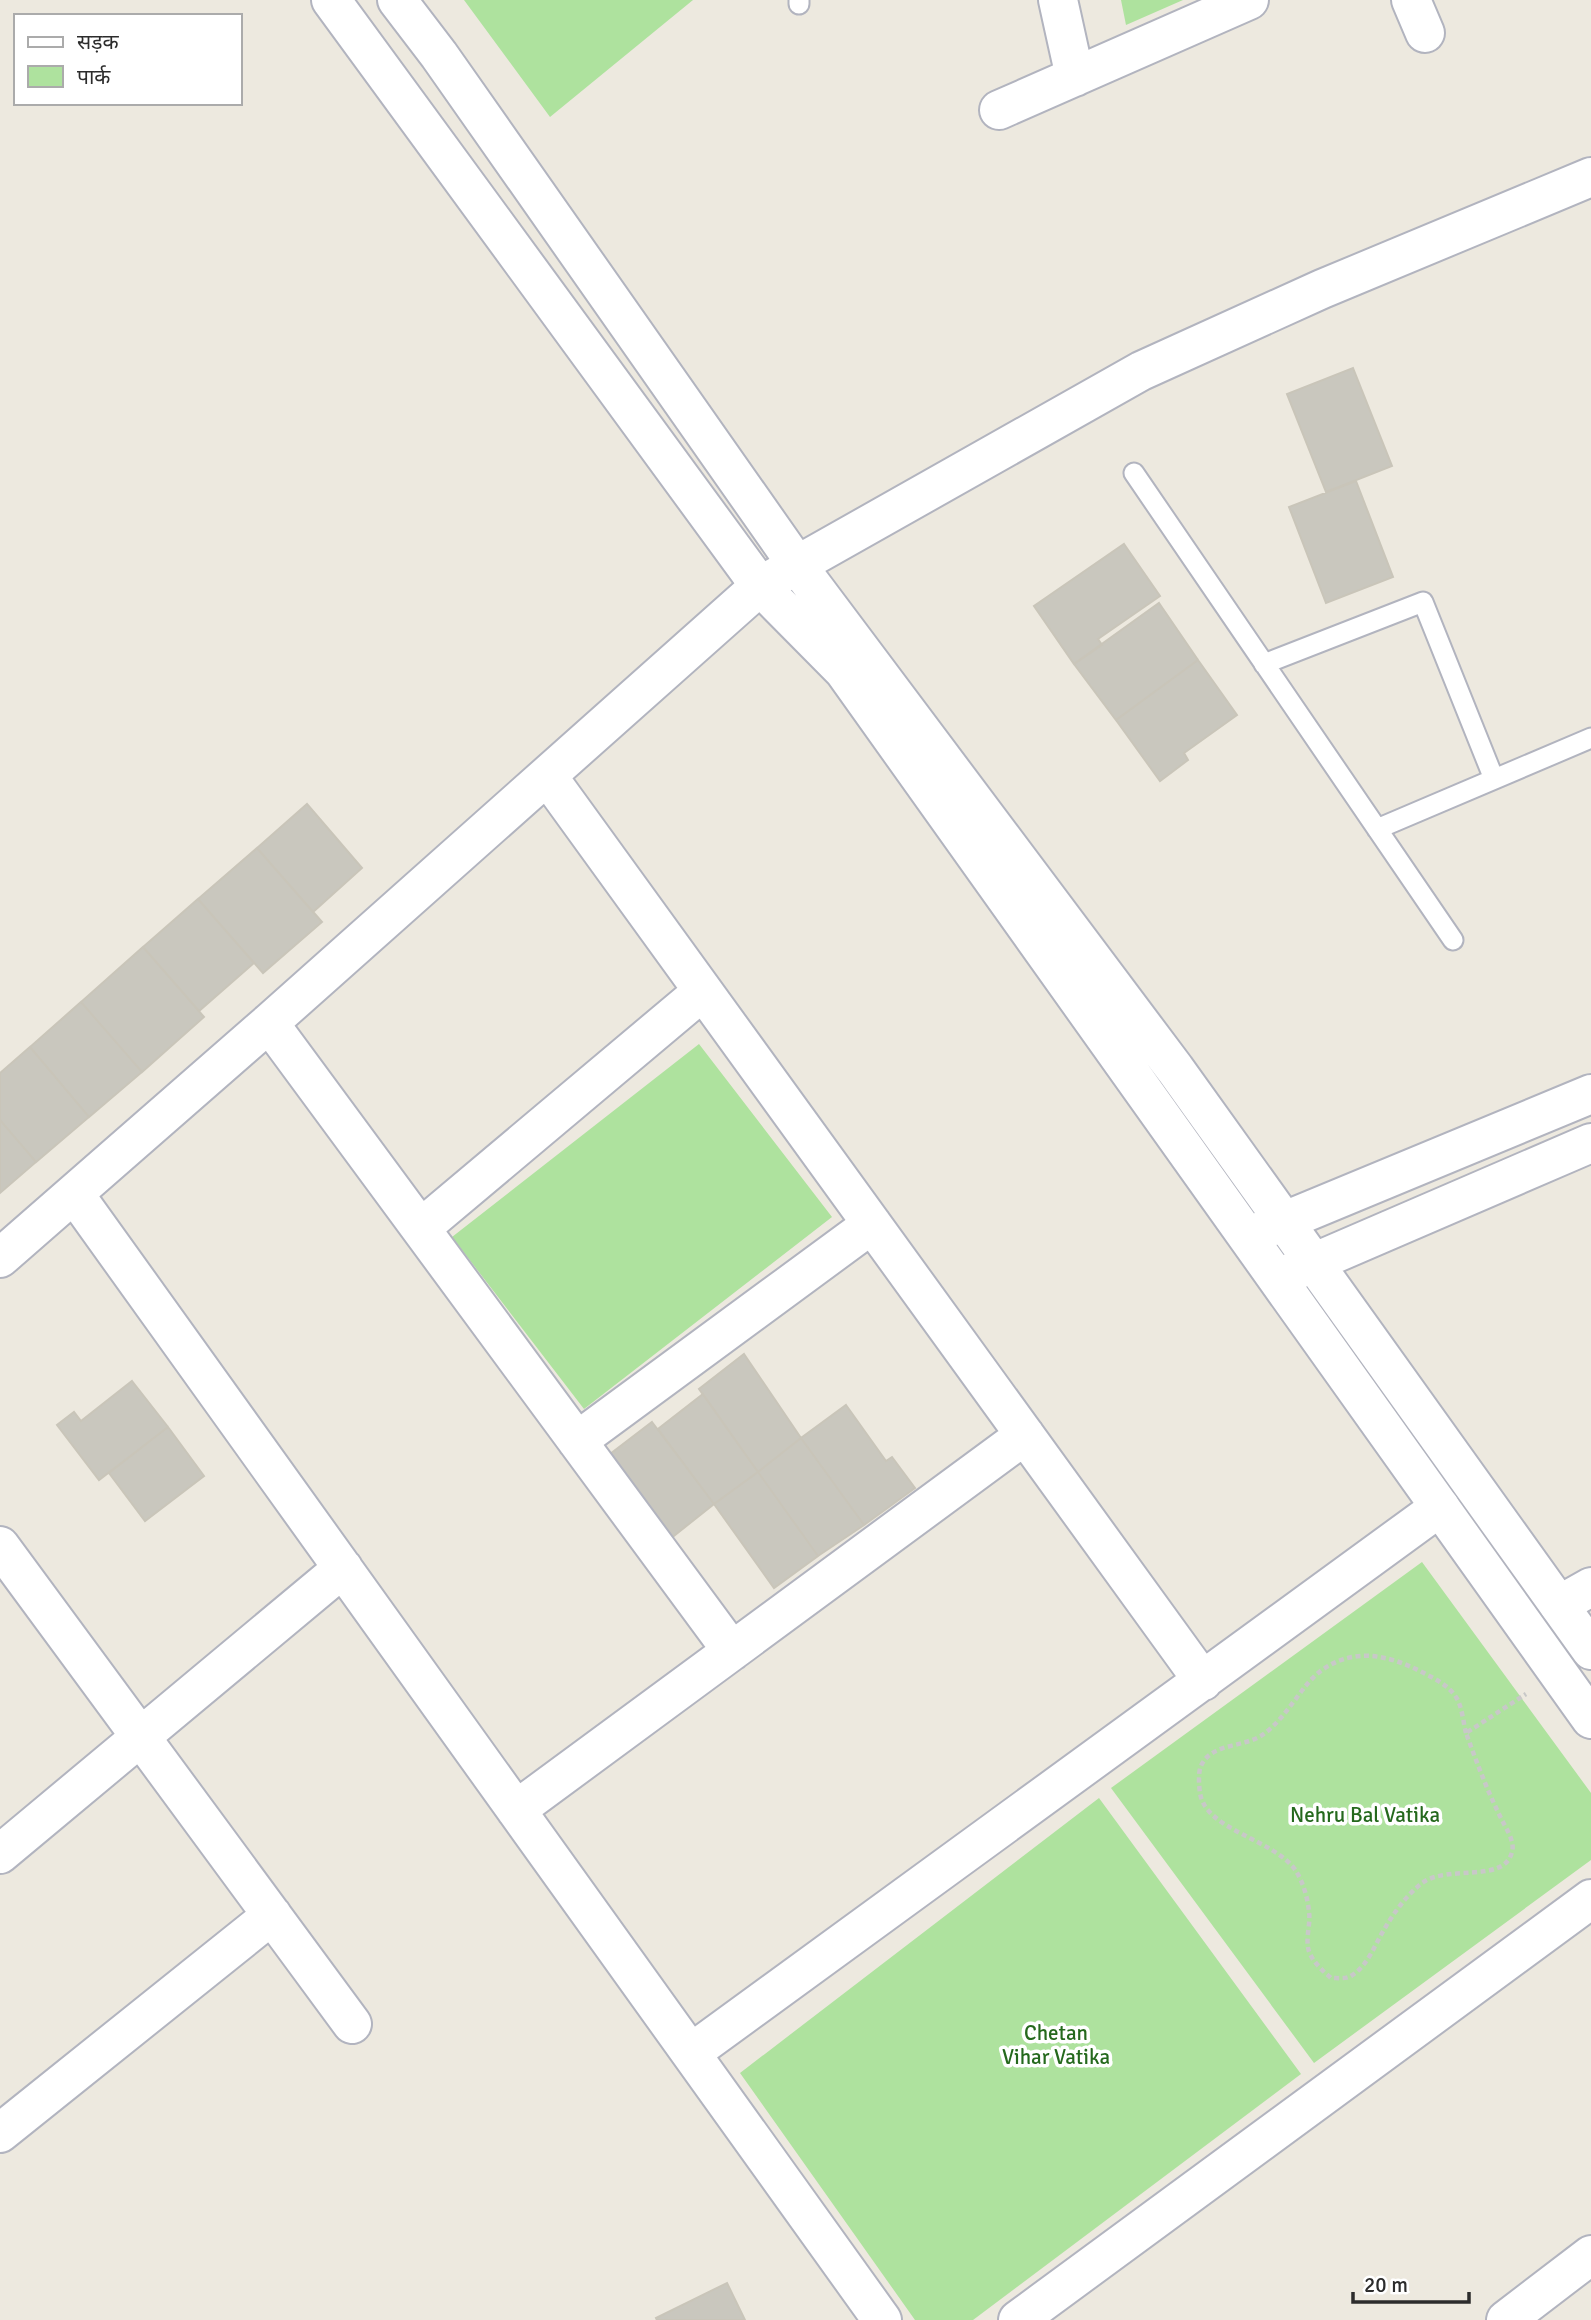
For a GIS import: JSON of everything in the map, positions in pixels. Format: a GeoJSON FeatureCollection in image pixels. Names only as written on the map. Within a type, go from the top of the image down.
{"type":"FeatureCollection","features":[{"type":"Feature","properties":{"kind":"street"},"geometry":{"type":"LineString","coordinates":[[331,0],[760,586],[844,671],[1591,1718]]}},
{"type":"Feature","properties":{"kind":"street"},"geometry":{"type":"LineString","coordinates":[[397,0],[447,66],[797,565],[1175,1069],[1314,1262],[1575,1596],[1591,1650]]}},
{"type":"Feature","properties":{"kind":"street"},"geometry":{"type":"LineString","coordinates":[[1058,0],[1075,77]]}},
{"type":"Feature","properties":{"kind":"street"},"geometry":{"type":"LineString","coordinates":[[999,110],[1249,0]]}},
{"type":"Feature","properties":{"kind":"street"},"geometry":{"type":"LineString","coordinates":[[0,1258],[270,1023],[760,586],[1141,371],[1322,289],[1591,177]]}},
{"type":"Feature","properties":{"kind":"street"},"geometry":{"type":"LineString","coordinates":[[548,777],[1203,1681]]}},
{"type":"Feature","properties":{"kind":"street"},"geometry":{"type":"LineString","coordinates":[[421,1228],[703,991]]}},
{"type":"Feature","properties":{"kind":"street"},"geometry":{"type":"LineString","coordinates":[[270,1023],[732,1651]]}},
{"type":"Feature","properties":{"kind":"street"},"geometry":{"type":"LineString","coordinates":[[1249,1237],[1591,1094]]}},
{"type":"Feature","properties":{"kind":"street"},"geometry":{"type":"LineString","coordinates":[[1278,1279],[1591,1143]]}},
{"type":"Feature","properties":{"kind":"street"},"geometry":{"type":"LineString","coordinates":[[75,1195],[882,2320]]}},
{"type":"Feature","properties":{"kind":"street"},"geometry":{"type":"LineString","coordinates":[[577,1441],[872,1224]]}},
{"type":"Feature","properties":{"kind":"street"},"geometry":{"type":"LineString","coordinates":[[516,1810],[1025,1435]]}},
{"type":"Feature","properties":{"kind":"street"},"geometry":{"type":"LineString","coordinates":[[691,2053],[1440,1507]]}},
{"type":"Feature","properties":{"kind":"street"},"geometry":{"type":"LineString","coordinates":[[0,1546],[352,2024]]}},
{"type":"Feature","properties":{"kind":"street"},"geometry":{"type":"LineString","coordinates":[[0,1854],[343,1568]]}},
{"type":"Feature","properties":{"kind":"street"},"geometry":{"type":"LineString","coordinates":[[1030,2317],[1591,1899]]}},
{"type":"Feature","properties":{"kind":"street"},"geometry":{"type":"LineString","coordinates":[[0,2133],[272,1915]]}},
{"type":"Feature","properties":{"kind":"street"},"geometry":{"type":"LineString","coordinates":[[1506,2320],[1591,2255]]}},
{"type":"Feature","properties":{"kind":"lane"},"geometry":{"type":"LineString","coordinates":[[1134,473],[1453,940]]}},
{"type":"Feature","properties":{"kind":"lane"},"geometry":{"type":"LineString","coordinates":[[1264,664],[1423,602],[1494,779]]}},
{"type":"Feature","properties":{"kind":"lane"},"geometry":{"type":"LineString","coordinates":[[1377,830],[1591,738]]}},
{"type":"Feature","properties":{"kind":"path"},"geometry":{"type":"LineString","coordinates":[[1361,1655],[1376,1655],[1395,1660],[1447,1686],[1458,1699],[1466,1732],[1492,1801],[1510,1835],[1513,1849],[1506,1864],[1493,1871],[1439,1875],[1425,1881],[1396,1910],[1361,1969],[1349,1978],[1331,1978],[1309,1952],[1307,1929],[1310,1913],[1298,1874],[1288,1861],[1219,1821],[1209,1811],[1200,1792],[1201,1766],[1210,1754],[1220,1749],[1246,1744],[1263,1736],[1289,1710],[1320,1671],[1334,1663],[1361,1655]]}},
{"type":"Feature","properties":{"kind":"path"},"geometry":{"type":"LineString","coordinates":[[1466,1732],[1521,1697]]}},
{"type":"Feature","properties":{"kind":"green space"},"geometry":{"type":"Polygon","coordinates":[[[464,0],[693,0],[550,117],[464,0]]]}},
{"type":"Feature","properties":{"kind":"green space"},"geometry":{"type":"Polygon","coordinates":[[[1121,0],[1183,0],[1126,25],[1121,0]]]}},
{"type":"Feature","properties":{"kind":"green space"},"geometry":{"type":"Polygon","coordinates":[[[699,1044],[832,1217],[584,1409],[452,1237],[699,1044]]]}},
{"type":"Feature","properties":{"kind":"green space","name":"Nehru Bal Vatika"},"geometry":{"type":"Polygon","coordinates":[[[1422,1562],[1591,1793],[1591,1860],[1314,2063],[1111,1788],[1422,1562]]]}},
{"type":"Feature","properties":{"kind":"green space","name":"Chetan Vihar Vatika"},"geometry":{"type":"Polygon","coordinates":[[[1099,1798],[1301,2074],[973,2320],[915,2320],[740,2073],[1099,1798]]]}},
{"type":"Feature","properties":{"kind":"building"},"geometry":{"type":"Polygon","coordinates":[[[1353,368],[1392,466],[1326,492],[1287,394],[1353,368]]]}},
{"type":"Feature","properties":{"kind":"building"},"geometry":{"type":"Polygon","coordinates":[[[1356,481],[1393,577],[1326,603],[1289,507],[1356,481]]]}},
{"type":"Feature","properties":{"kind":"building"},"geometry":{"type":"Polygon","coordinates":[[[1124,544],[1160,596],[1098,639],[1102,645],[1074,664],[1034,606],[1124,544]]]}},
{"type":"Feature","properties":{"kind":"building"},"geometry":{"type":"Polygon","coordinates":[[[1159,603],[1198,660],[1116,720],[1074,664],[1159,603]]]}},
{"type":"Feature","properties":{"kind":"building"},"geometry":{"type":"Polygon","coordinates":[[[1198,660],[1237,715],[1184,753],[1188,760],[1160,781],[1116,720],[1198,660]]]}},
{"type":"Feature","properties":{"kind":"building"},"geometry":{"type":"Polygon","coordinates":[[[307,804],[362,868],[313,912],[257,848],[307,804]]]}},
{"type":"Feature","properties":{"kind":"building"},"geometry":{"type":"Polygon","coordinates":[[[257,848],[322,922],[263,973],[198,899],[257,848]]]}},
{"type":"Feature","properties":{"kind":"building"},"geometry":{"type":"Polygon","coordinates":[[[198,899],[254,963],[199,1011],[143,947],[198,899]]]}},
{"type":"Feature","properties":{"kind":"building"},"geometry":{"type":"Polygon","coordinates":[[[143,947],[204,1017],[142,1072],[81,1002],[143,947]]]}},
{"type":"Feature","properties":{"kind":"building"},"geometry":{"type":"Polygon","coordinates":[[[81,1002],[142,1072],[89,1117],[30,1047],[81,1002]]]}},
{"type":"Feature","properties":{"kind":"building"},"geometry":{"type":"Polygon","coordinates":[[[30,1047],[89,1117],[36,1162],[0,1120],[0,1073],[30,1047]]]}},
{"type":"Feature","properties":{"kind":"building"},"geometry":{"type":"Polygon","coordinates":[[[0,1120],[36,1162],[0,1193],[0,1120]]]}},
{"type":"Feature","properties":{"kind":"building"},"geometry":{"type":"Polygon","coordinates":[[[744,1354],[801,1438],[758,1472],[699,1389],[744,1354]]]}},
{"type":"Feature","properties":{"kind":"building"},"geometry":{"type":"Polygon","coordinates":[[[132,1381],[168,1427],[99,1480],[57,1425],[74,1412],[81,1421],[132,1381]]]}},
{"type":"Feature","properties":{"kind":"building"},"geometry":{"type":"Polygon","coordinates":[[[703,1394],[758,1472],[714,1504],[658,1429],[703,1394]]]}},
{"type":"Feature","properties":{"kind":"building"},"geometry":{"type":"Polygon","coordinates":[[[846,1405],[886,1461],[892,1457],[915,1488],[864,1525],[801,1438],[846,1405]]]}},
{"type":"Feature","properties":{"kind":"building"},"geometry":{"type":"Polygon","coordinates":[[[652,1422],[714,1504],[665,1543],[601,1461],[652,1422]]]}},
{"type":"Feature","properties":{"kind":"building"},"geometry":{"type":"Polygon","coordinates":[[[168,1427],[204,1476],[145,1521],[109,1473],[168,1427]]]}},
{"type":"Feature","properties":{"kind":"building"},"geometry":{"type":"Polygon","coordinates":[[[801,1438],[864,1525],[818,1556],[758,1472],[801,1438]]]}},
{"type":"Feature","properties":{"kind":"building"},"geometry":{"type":"Polygon","coordinates":[[[758,1472],[818,1556],[774,1588],[714,1504],[758,1472]]]}},
{"type":"Feature","properties":{"kind":"building"},"geometry":{"type":"Polygon","coordinates":[[[727,2283],[745,2320],[657,2320],[656,2318],[727,2283]]]}}]}
